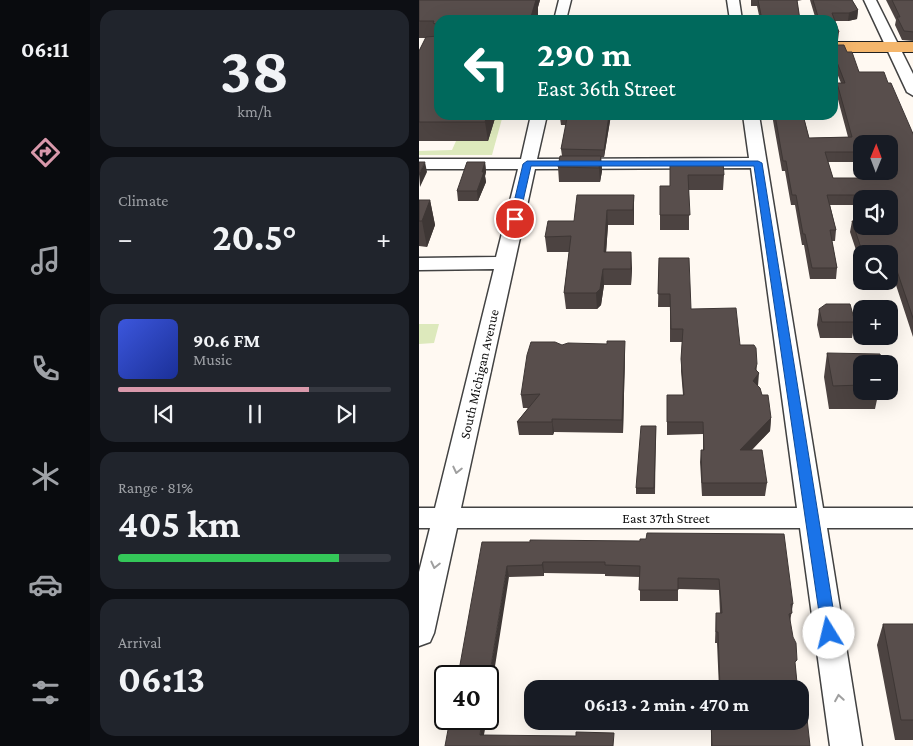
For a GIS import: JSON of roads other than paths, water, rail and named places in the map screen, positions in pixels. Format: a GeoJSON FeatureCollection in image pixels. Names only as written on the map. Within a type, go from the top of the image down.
{"type":"FeatureCollection","features":[{"type":"Feature","properties":{"kind":"main road"},"geometry":{"type":"LineString","coordinates":[[838,47],[913,47]]}},
{"type":"Feature","properties":{"kind":"street"},"geometry":{"type":"LineString","coordinates":[[561,15],[565,0]]}},
{"type":"Feature","properties":{"kind":"street"},"geometry":{"type":"LineString","coordinates":[[733,0],[735,15]]}},
{"type":"Feature","properties":{"kind":"street"},"geometry":{"type":"LineString","coordinates":[[870,0],[913,92]]}},
{"type":"Feature","properties":{"kind":"street","name":"South Michigan Avenue"},"geometry":{"type":"LineString","coordinates":[[419,633],[432,518],[505,263],[538,120]]}},
{"type":"Feature","properties":{"kind":"street"},"geometry":{"type":"LineString","coordinates":[[752,120],[846,746]]}},
{"type":"Feature","properties":{"kind":"street"},"geometry":{"type":"LineString","coordinates":[[419,164],[758,163]]}},
{"type":"Feature","properties":{"kind":"street"},"geometry":{"type":"LineString","coordinates":[[419,264],[505,263]]}},
{"type":"Feature","properties":{"kind":"street","name":"East 37th Street"},"geometry":{"type":"LineString","coordinates":[[432,518],[913,518]]}}]}
